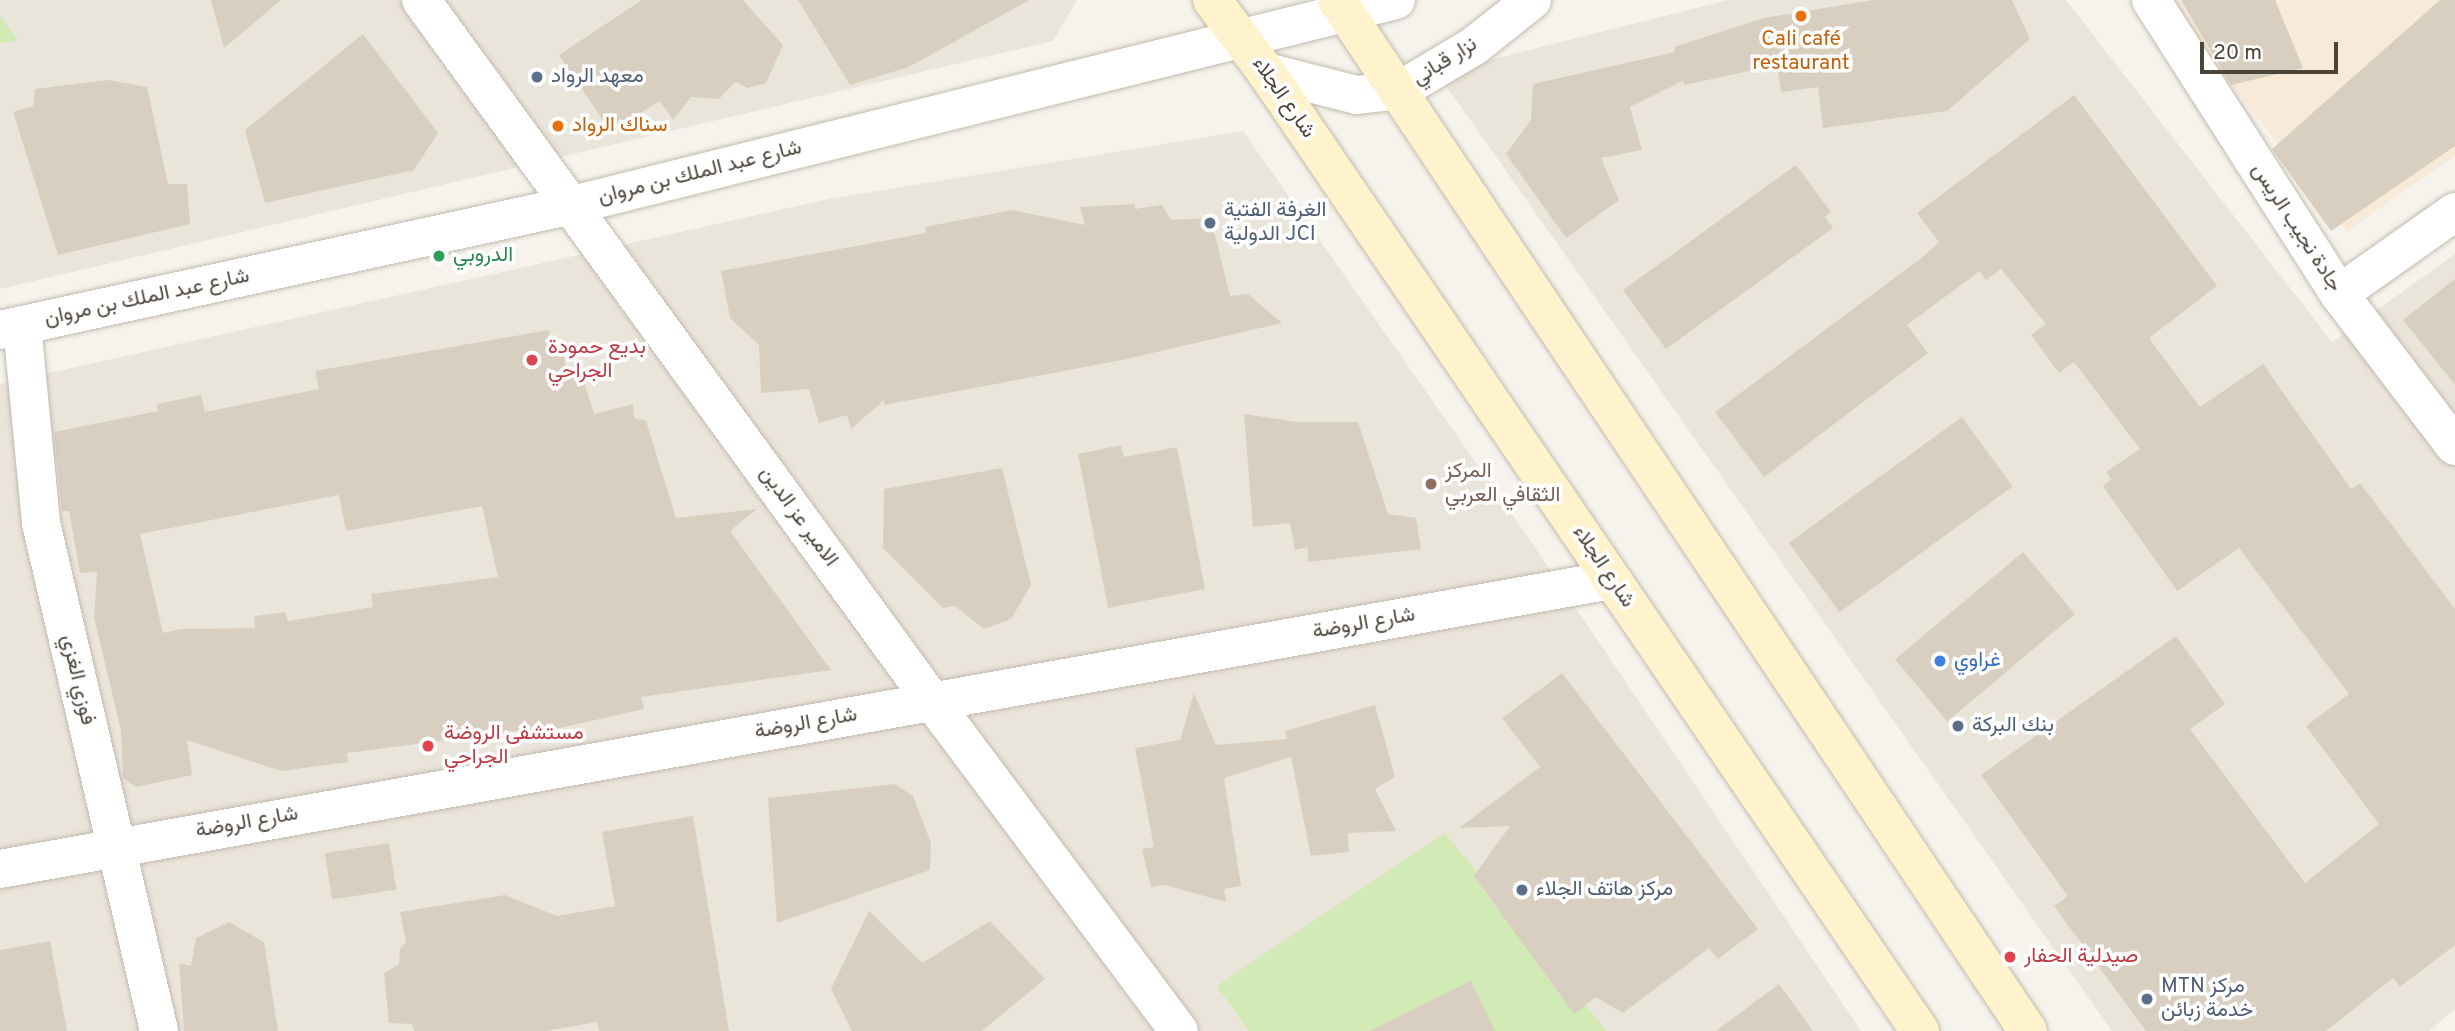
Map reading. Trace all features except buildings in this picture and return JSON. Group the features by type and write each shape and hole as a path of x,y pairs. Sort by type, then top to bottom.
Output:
{"main road":[{"name":"شارع الجلاء","path":"1212,0 1266,72 1920,1031"},
{"path":"1341,5 2028,1031"}],"street":[{"name":"الامير عز الدين","path":"421,0 932,701 1178,1031"},
{"name":"شارع عبد الملك بن مروان","path":"11,328 573,205 1241,38 1341,5 1396,0"},
{"name":"نزار قباني","path":"1266,72 1357,95 1400,90 1474,46 1532,0"},
{"name":"جادة نجيب الريس","path":"2151,0 2339,294 2455,446"},
{"path":"2339,294 2455,212"},
{"name":"فوزي الغزي","path":"11,328 41,523 159,1031"},
{"name":"شارع الروضة","path":"0,869 114,846 1611,580"}],"shaded area":[{"path":"0,0 1077,0 1053,41 0,289"},
{"path":"1728,0 2066,0 2332,342 2455,254 2455,1009 2429,1031 2112,1031 1437,73"},
{"path":"2164,0 2455,0 2455,156 2347,231"},
{"path":"1243,131 1526,534 1861,1031 0,1031 0,384 829,199"}],"green space":[{"path":"0,16 18,40 0,43"},
{"path":"1445,833 1607,1031 1249,1031 1217,986"}],"place":[{"name":"Cali café restaurant","path":"1801,16"},
{"name":"معهد الرواد","path":"537,77"},
{"name":"سناك الرواد","path":"558,126"},
{"name":"الغرفة الفتية الدولية JCI","path":"1210,223"},
{"name":"الدروبي","path":"439,256"},
{"name":"بديع حمودة الجراحي","path":"532,360"},
{"name":"المركز الثقافي العربي","path":"1431,484"},
{"name":"غراوي","path":"1940,661"},
{"name":"بنك البركة","path":"1958,726"},
{"name":"مستشفى الروضة الجراحي","path":"428,746"},
{"name":"مركز هاتف الجلاء","path":"1522,890"},
{"name":"صيدلية الحفار","path":"2010,957"},
{"name":"MTN مركز خدمة زبائن","path":"2147,999"}]}
